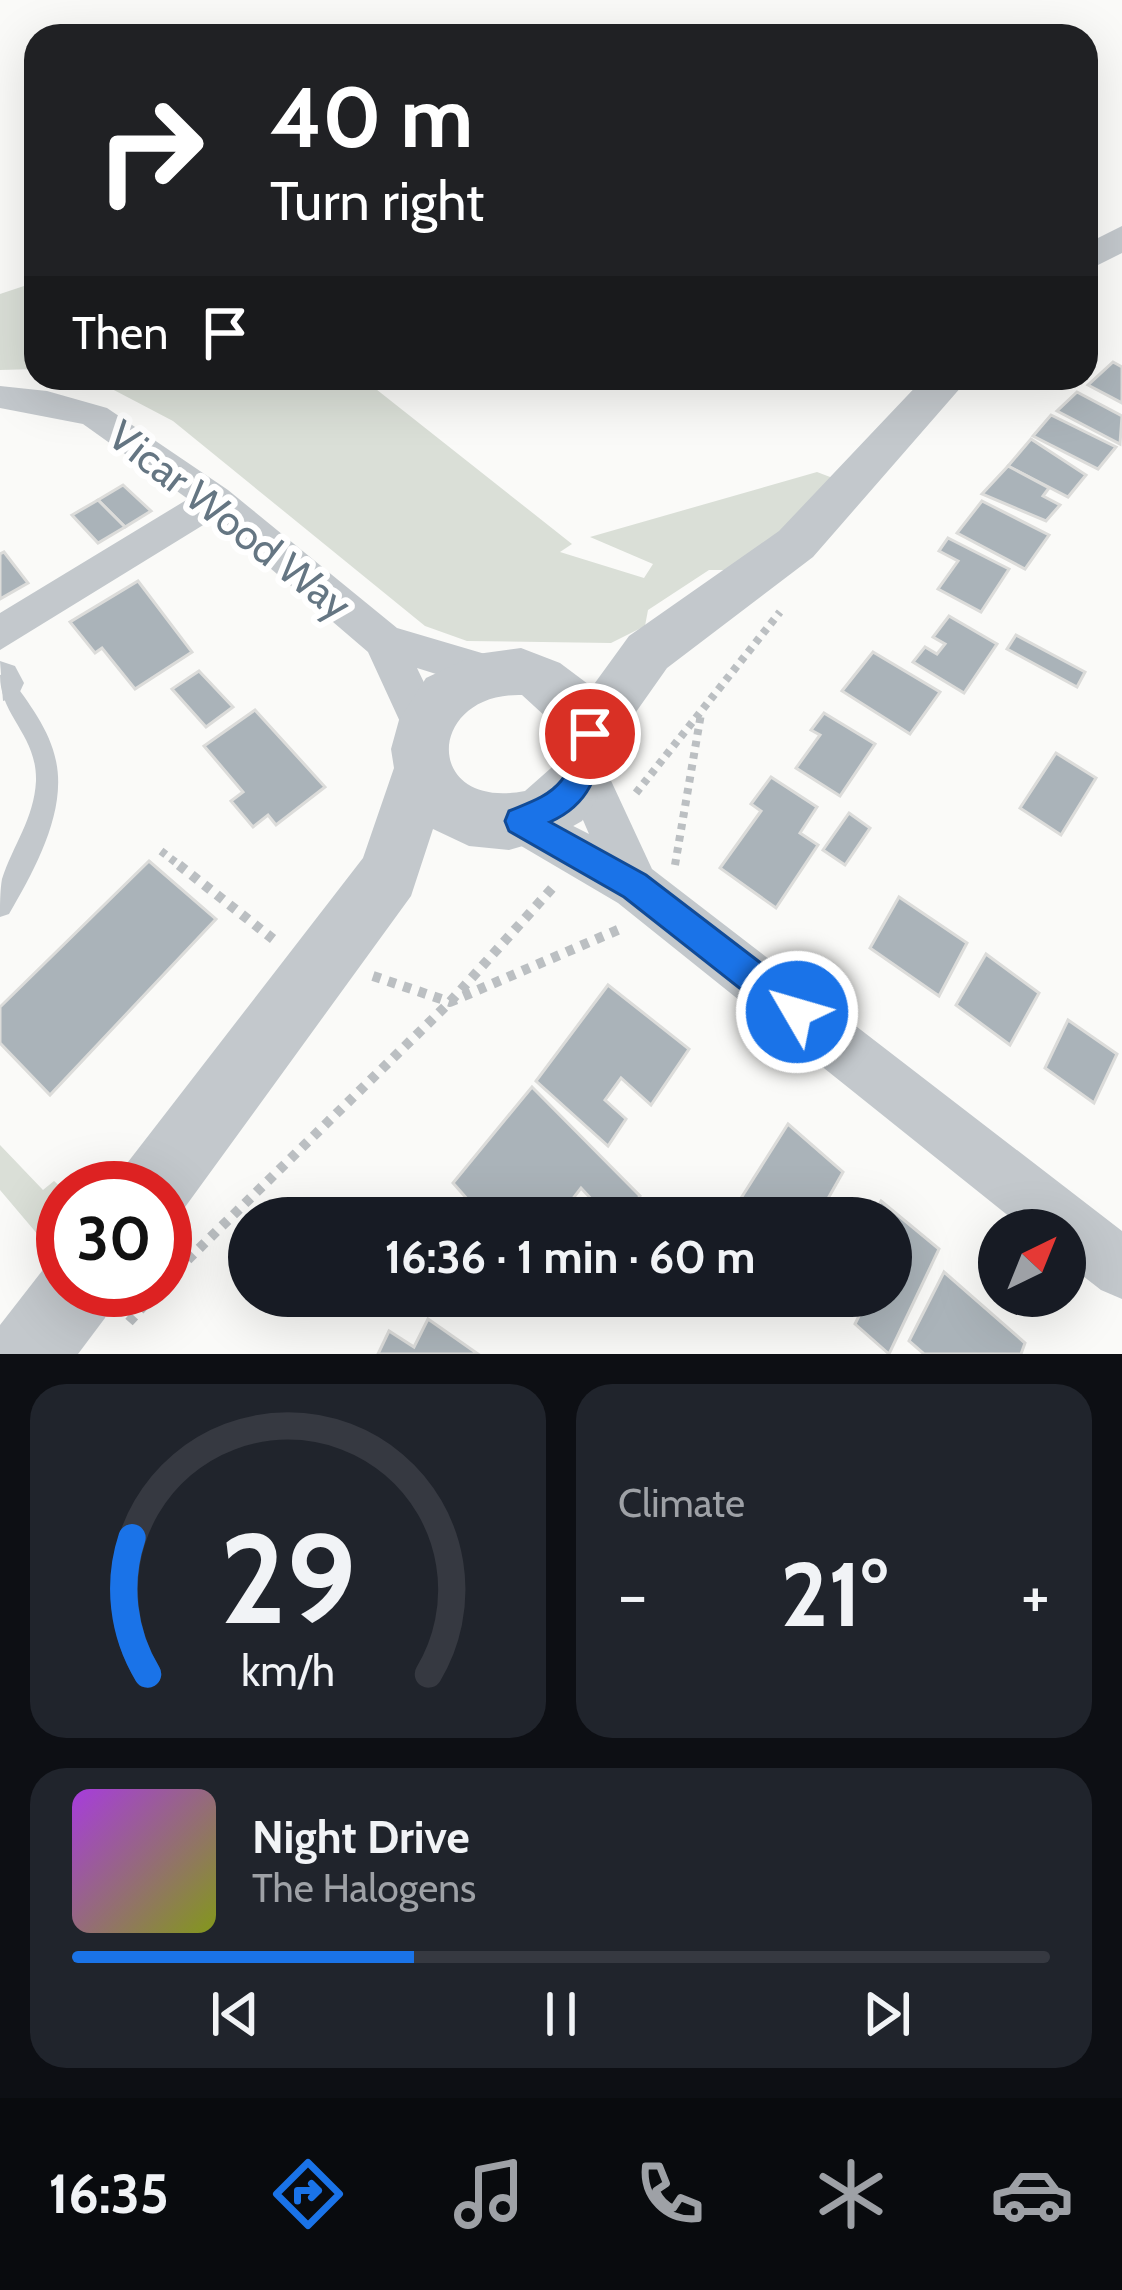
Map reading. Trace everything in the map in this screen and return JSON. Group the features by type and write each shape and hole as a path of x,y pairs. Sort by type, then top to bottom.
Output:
{"street":[{"path":"389,875 446,843 560,803 648,652 796,544 937,390"},
{"name":"Vicar Wood Way","path":"0,397 47,402 95,416 215,500 384,641 514,674"},
{"path":"0,634 215,500"},
{"name":"Vicar Wood Way","path":"384,641 421,747"},
{"path":"174,1161 389,875 421,747 450,688 648,652"},
{"path":"514,674 573,699 587,753 594,840"},
{"path":"421,747 442,802 458,813 594,840 664,908 1122,1269"},
{"path":"28,1354 56,1317"}],"lane":[{"path":"0,905 17,878 39,815 46,764 33,728 2,681"}],"path":[{"path":"192,1255 450,1002 594,840 788,602"},
{"path":"450,1002 664,908 701,713"},
{"path":"161,851 290,952"}],"shaded area":[{"path":"24,286 24,369 0,370 0,294"},
{"path":"114,390 377,390 572,544 560,552 644,578 653,564 590,537 817,472 838,480 736,570 709,570 648,610 645,626 611,643 467,641 425,626 173,421"},
{"path":"0,1145 36,1183 36,1232 0,1190"}],"building":[{"path":"1113,362 1122,367 1122,403 1097,390 1098,376"},
{"path":"1077,392 1122,416 1120,444 1057,411"},
{"path":"1051,415 1116,447 1098,469 1033,436"},
{"path":"1031,439 1086,475 1068,497 1008,466"},
{"path":"1008,466 1049,488 1043,496 1060,505 1046,521 982,494"},
{"path":"123,485 151,511 125,527 98,500"},
{"path":"98,500 125,527 98,543 72,515"},
{"path":"982,501 1049,535 1025,569 957,533"},
{"path":"948,538 1009,569 981,612 938,589 958,561 939,551"},
{"path":"4,552 28,583 0,599 0,554"},
{"path":"138,581 192,652 135,689 102,648 95,653 70,622"},
{"path":"949,616 997,644 964,693 913,662 925,647 937,654 945,644 933,637"},
{"path":"1016,635 1085,672 1077,687 1007,649"},
{"path":"873,652 940,692 910,734 842,691"},
{"path":"199,671 233,707 206,727 172,689"},
{"path":"255,710 325,787 276,825 268,815 253,827 231,801 243,792 204,746"},
{"path":"824,713 875,744 840,796 796,768 820,735 811,730"},
{"path":"1056,753 1096,778 1061,835 1020,808"},
{"path":"771,777 817,807 800,833 818,845 776,908 720,868 761,811 751,804"},
{"path":"849,813 870,828 845,865 823,850"},
{"path":"149,861 216,919 50,1095 0,1043 0,1007"},
{"path":"899,897 967,943 939,996 870,948"},
{"path":"986,954 1039,993 1010,1045 956,1005"},
{"path":"608,985 689,1049 651,1105 621,1078 605,1100 626,1119 608,1146 536,1081"},
{"path":"1068,1020 1117,1054 1094,1103 1045,1068"},
{"path":"532,1087 640,1196 589,1197 581,1188 574,1197 465,1197 453,1183"},
{"path":"788,1124 843,1172 829,1197 742,1197"},
{"path":"912,1227 939,1249 912,1306"},
{"path":"944,1272 978,1302 978,1317 995,1317 1025,1343 1021,1354 924,1354 909,1341"},
{"path":"858,1317 907,1317 889,1354 855,1324"},
{"path":"428,1319 478,1354 378,1354 389,1331 414,1347"}],"route":[{"path":"590,734 584,771 574,789 560,803 520,821 635,886 797,1012"}]}
